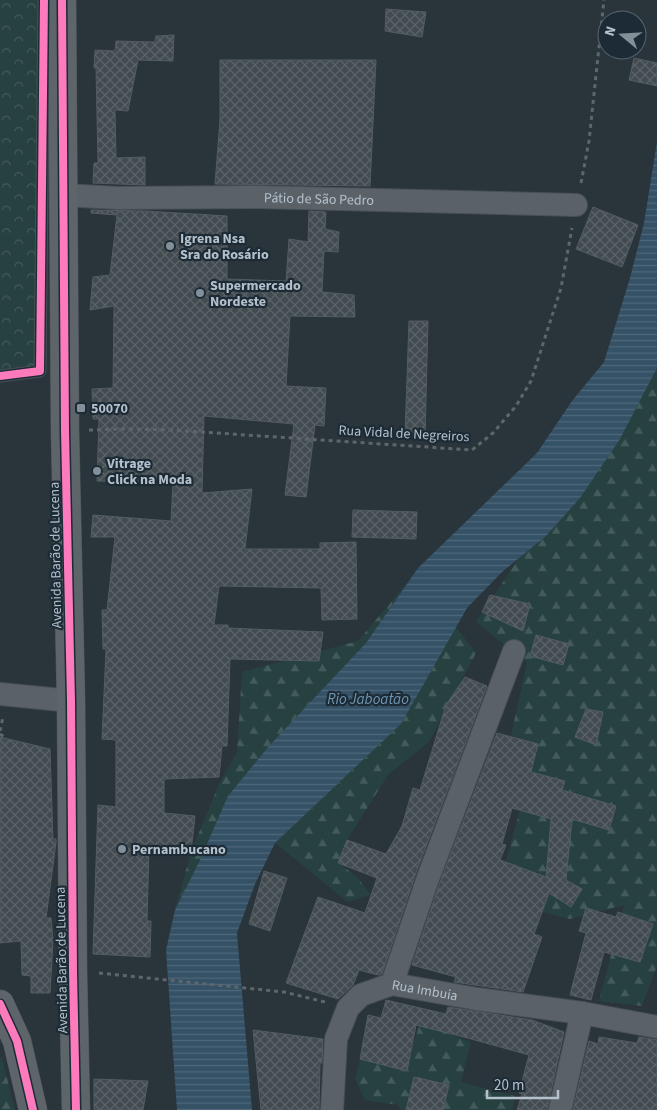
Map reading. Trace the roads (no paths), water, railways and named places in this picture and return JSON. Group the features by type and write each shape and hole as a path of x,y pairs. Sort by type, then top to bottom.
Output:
{"main road":[{"name":"Avenida Barão de Lucena","path":"62,0 62,195 76,1110"},
{"path":"0,1004 17,1041 34,1110"}],"street":[{"name":"Pátio de São Pedro","path":"62,195 118,198 258,197 576,205"},
{"path":"392,984 428,878 514,650"},
{"path":"0,694 71,700"},
{"name":"Rua Imbuia","path":"332,1110 336,1039 348,1008 361,995 392,984 477,999 582,1013 657,1027"},
{"path":"560,1110 582,1013"}],"lane":[{"path":"0,376 40,371 44,0"}],"water":[{"name":"Rio Jaboatão","path":"657,142 657,368 620,439 580,498 546,536 502,572 467,608 401,724 275,843 255,884 237,933 252,1110 177,1110 166,950 175,910 199,862 228,796 268,747 366,643 418,568 537,453 572,401 604,362 630,278 644,223"}],"place":[{"name":"Igrena Nsa Sra do Rosário","path":"170,246"},
{"name":"Supermercado Nordeste","path":"200,293"},
{"name":"50070","path":"81,408"},
{"name":"Vitrage Click na Moda","path":"97,471"},
{"name":"Pernambucano","path":"122,849"}]}
